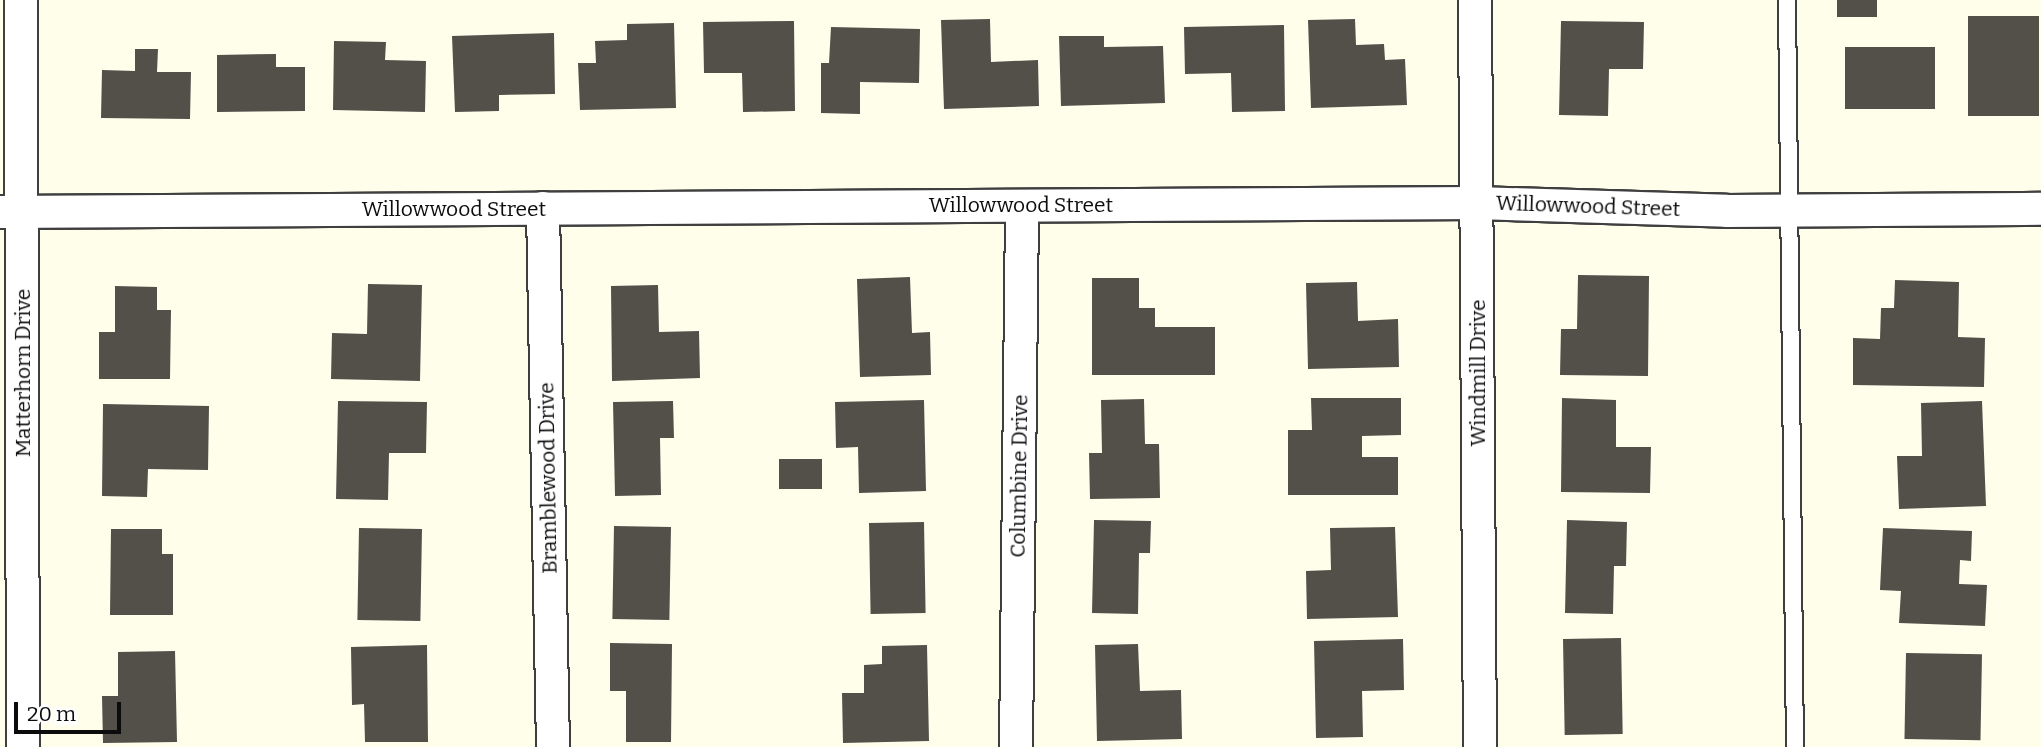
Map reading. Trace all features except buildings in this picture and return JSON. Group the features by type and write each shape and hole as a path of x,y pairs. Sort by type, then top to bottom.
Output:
{"street":[{"name":"Matterhorn Drive","path":"20,0 11,212 23,747"},
{"name":"Windmill Drive","path":"1475,0 1480,747"},
{"name":"Willowwood Street","path":"11,212 1477,202 1791,211 2041,209"},
{"name":"Columbine Drive","path":"1016,747 1022,205"},
{"name":"Bramblewood Drive","path":"543,208 553,747"}],"lane":[{"path":"1787,0 1794,747"}]}
